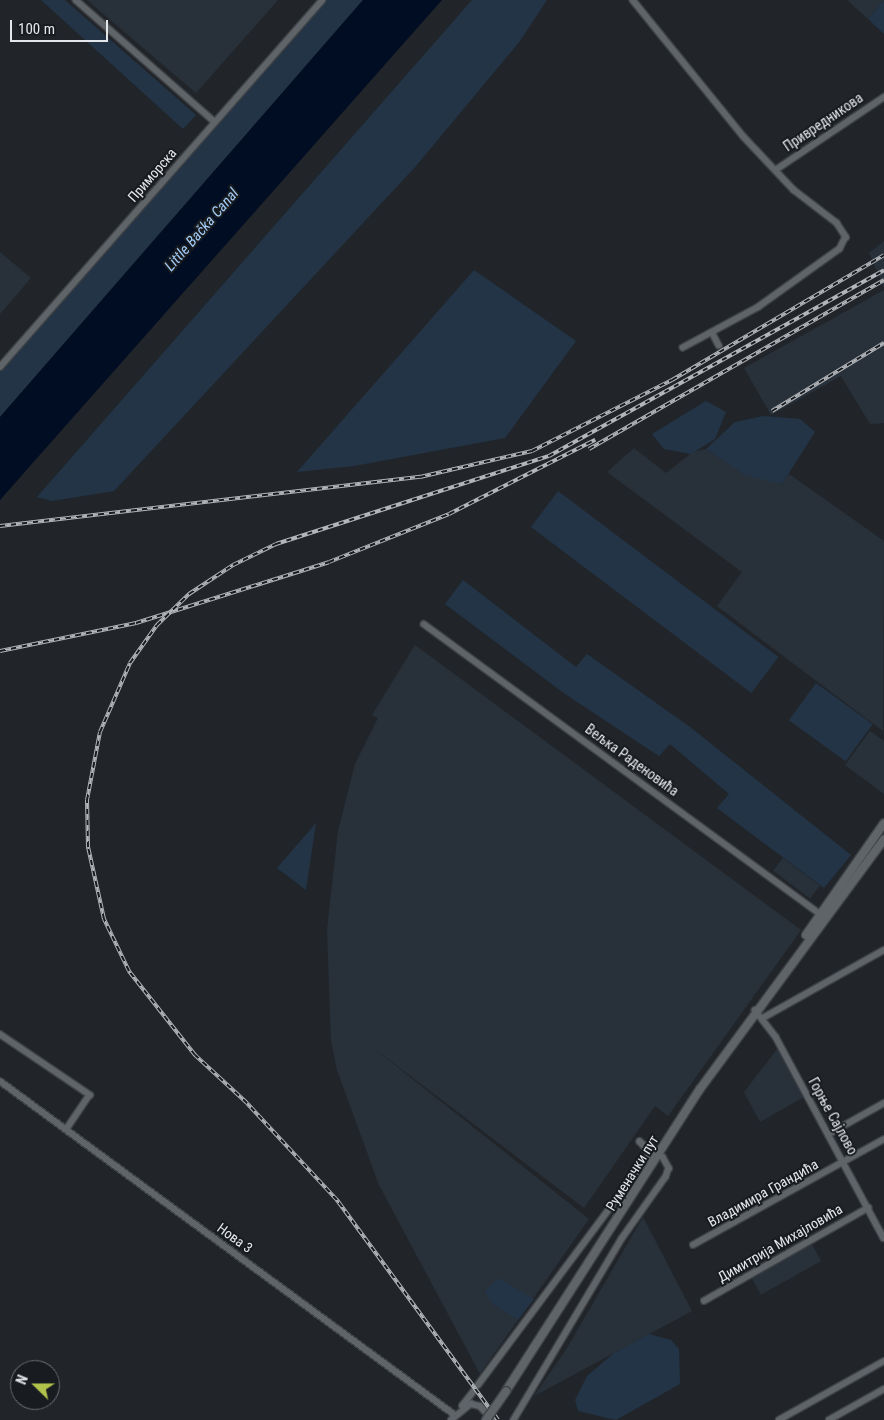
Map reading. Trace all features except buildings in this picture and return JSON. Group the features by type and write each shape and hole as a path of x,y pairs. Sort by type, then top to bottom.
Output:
{"main road":[{"name":"Руменачки пут","path":"486,1420 506,1392 658,1154 755,1010 842,888 884,824"},
{"name":"Руменачки пут","path":"842,888 884,839"}],"street":[{"path":"76,0 215,122"},
{"name":"Приморска","path":"0,367 322,0"},
{"path":"633,0 744,137 777,169 794,190 837,223 846,237 840,249 759,307 683,348"},
{"name":"Привредникова","path":"777,169 884,97"},
{"path":"712,332 719,345"},
{"name":"Вељка Раденовића","path":"424,624 822,915"},
{"path":"763,1018 884,950"},
{"name":"Горње Сајлово","path":"755,1010 763,1018 829,1134 884,1238"},
{"path":"0,1034 90,1095 67,1129"},
{"name":"Нова 3","path":"0,1081 453,1418"},
{"path":"829,1134 884,1103"},
{"name":"Владимира Грандића","path":"693,1245 884,1139"},
{"path":"478,1386 650,1154 640,1142 658,1154 668,1163 666,1177 622,1239 514,1420"},
{"name":"Димитрија Михајловића","path":"704,1301 868,1208"},
{"path":"779,1420 884,1361"},
{"path":"829,1420 884,1388"},
{"path":"453,1418 473,1392"},
{"path":"461,1409 475,1404 493,1420"}],"shaded area":[{"path":"41,0 65,0 196,115 183,129"},
{"path":"87,0 278,0 196,93"},
{"path":"326,0 363,0 0,417 0,372"},
{"path":"472,0 547,0 520,41 416,166 114,491 52,501 37,497"},
{"path":"847,0 884,0 868,19"},
{"path":"884,0 884,34 868,19"},
{"path":"884,241 884,288 869,253"},
{"path":"0,252 31,278 0,314"},
{"path":"474,270 576,341 505,438 354,466 297,472"},
{"path":"884,290 884,423 870,424 841,376 771,415 744,368"},
{"path":"706,401 726,412 715,439 691,454 664,449 652,434"},
{"path":"764,416 800,419 815,432 782,484 745,475 706,449 735,422"},
{"path":"634,448 666,473 693,452 706,449 724,461 782,484 789,474 884,541 883,731 717,606 742,572 607,472"},
{"path":"558,491 778,657 751,693 531,527"},
{"path":"463,580 576,667 587,654 690,727 851,855 824,888 717,808 729,794 670,744 659,756 565,694 445,604"},
{"path":"415,645 801,930 668,1116 655,1106 584,1208 367,1043 589,1219 480,1374 379,1185 337,1070 331,1041 327,930 338,831 355,764 378,718 372,715"},
{"path":"816,683 873,724 846,761 789,720"},
{"path":"870,731 884,741 884,794 845,765"},
{"path":"316,823 306,890 277,868"},
{"path":"783,858 820,886 810,898 773,871"},
{"path":"778,1048 806,1096 760,1122 744,1092"},
{"path":"643,1217 692,1311 534,1396 567,1348"},
{"path":"810,1241 821,1261 761,1295 750,1274"},
{"path":"498,1278 534,1299 518,1320 494,1305 485,1292"},
{"path":"649,1334 671,1340 679,1349 680,1384 616,1420 578,1411 575,1400 587,1376 614,1353"}],"water":[{"name":"Little Bačka Canal","path":"363,0 442,0 0,500 0,417"}],"railway":[{"path":"0,526 420,477 532,451 672,380 884,255"},
{"path":"498,1420 337,1200 247,1103 195,1055 129,971 104,919 88,847 87,800 100,732 130,663 157,625 189,594 233,565 276,544 549,456 884,270"},
{"path":"589,449 884,280"},
{"path":"772,411 884,343"},
{"path":"0,651 136,623 329,562 449,514 595,440"}]}
